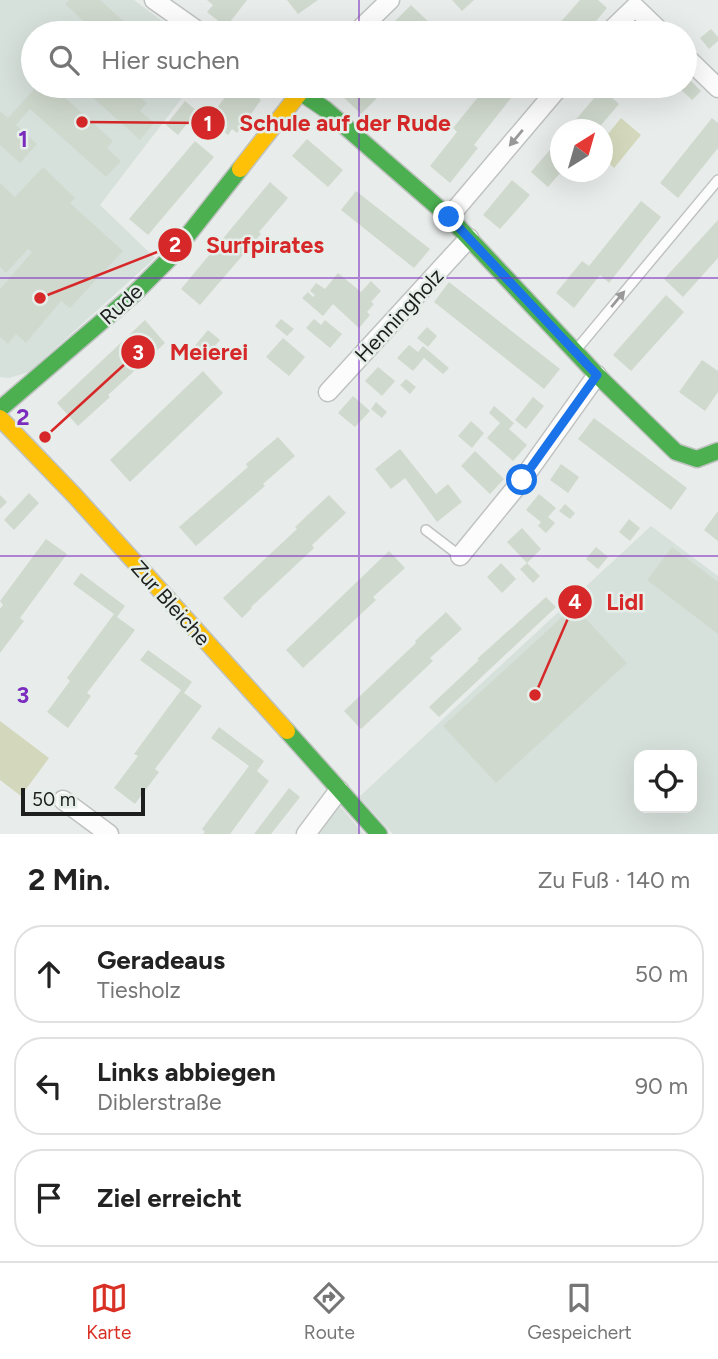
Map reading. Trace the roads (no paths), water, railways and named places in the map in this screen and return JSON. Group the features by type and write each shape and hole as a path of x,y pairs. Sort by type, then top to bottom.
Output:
{"street":[{"path":"155,0 184,21"},
{"path":"368,21 390,0"},
{"path":"620,21 635,7 650,21"},
{"path":"697,67 718,88"},
{"name":"Rude","path":"0,410 135,293 169,259 291,98"},
{"path":"312,98 449,217 597,375 676,452 690,461 706,458 718,451"},
{"path":"449,217 550,98"},
{"name":"Henningholz","path":"328,392 469,238"},
{"path":"460,556 522,480 597,375"},
{"name":"Zur Bleiche","path":"0,418 75,496 379,834"},
{"path":"306,834 339,790"},
{"path":"63,800 109,834"}],"lane":[{"path":"575,352 718,180"},
{"path":"426,530 460,556"}],"place":[{"name":"Schule auf der Rude","path":"82,122"},
{"name":"Surfpirates","path":"40,298"},
{"name":"Meierei","path":"45,437"},
{"name":"Lidl","path":"535,695"}]}
